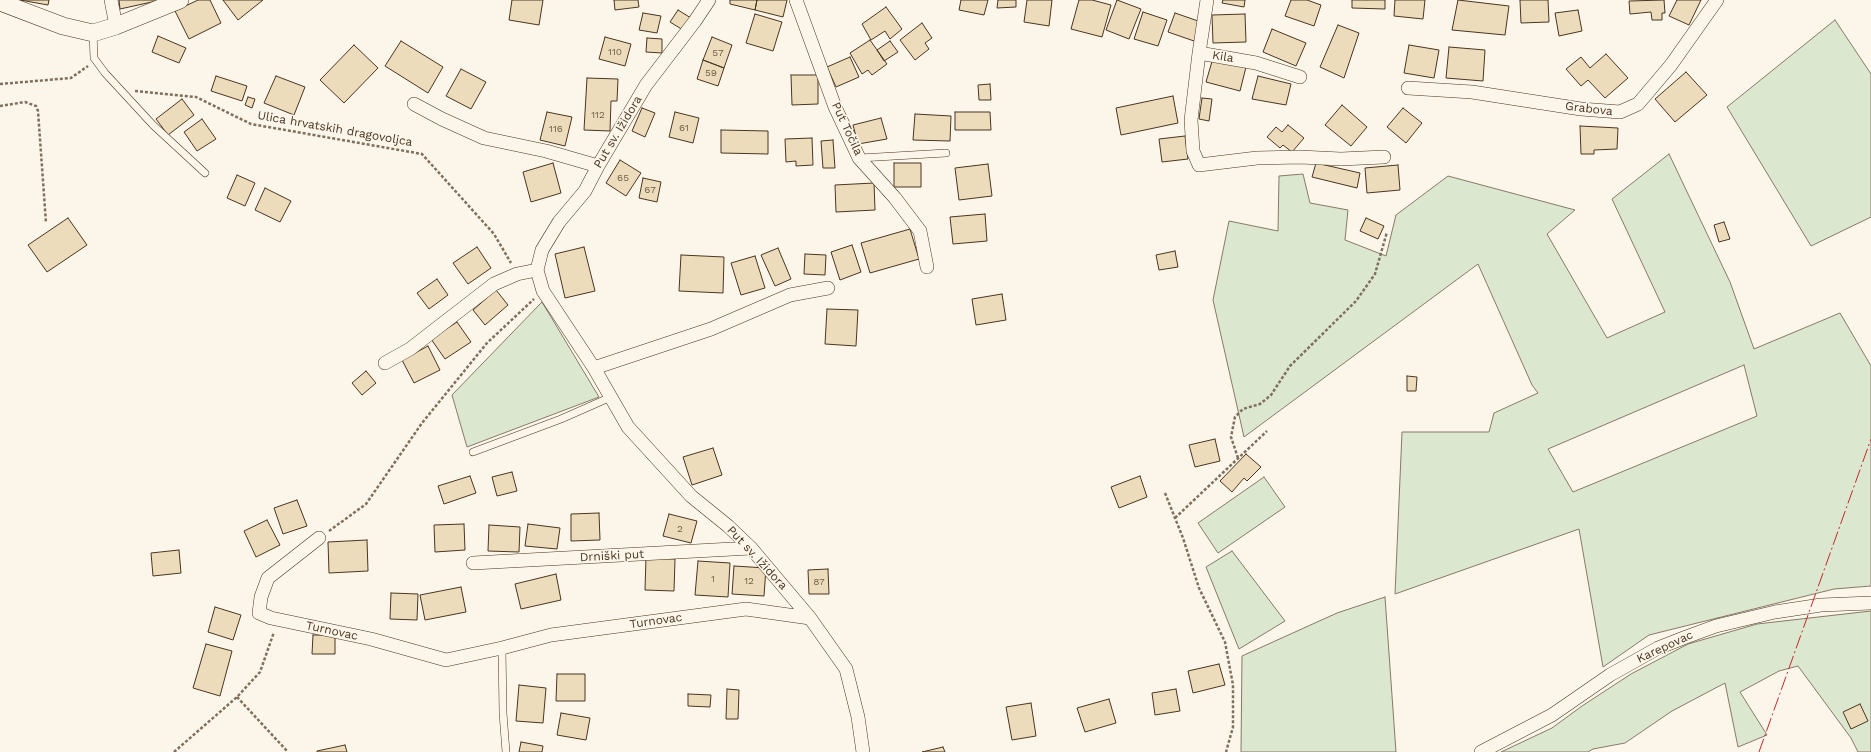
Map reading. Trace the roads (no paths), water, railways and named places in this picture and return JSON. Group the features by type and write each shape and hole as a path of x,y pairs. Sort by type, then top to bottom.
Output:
{"street":[{"path":"111,0 116,26"},
{"path":"0,2 63,26 93,33 116,26 180,0"},
{"name":"Put sv. Ižidora","path":"709,0 695,21 646,85 584,191 559,222 542,250 537,270 543,291 594,368 628,427 691,496 728,526 751,548 810,618 846,669 858,717 863,752"},
{"name":"Put Točila","path":"796,0 835,107 860,158 895,198 920,231 927,267"},
{"name":"Kila","path":"1207,0 1199,53 1256,63 1300,76"},
{"name":"Grabova","path":"1408,88 1472,92 1582,109 1620,112 1638,104 1671,65 1717,0"},
{"path":"1199,53 1191,120 1193,151 1199,165 1257,158 1300,157 1341,160 1384,157"},
{"path":"414,104 442,119 484,138 546,151 598,166"},
{"path":"385,363 410,349 494,284 517,274 537,270"},
{"path":"594,368 711,329 790,295 828,288"},
{"name":"Turnovac","path":"319,538 268,578 261,597 259,612 271,618 371,640 446,660 502,648 551,635 746,608 810,618"},
{"name":"Drniški put","path":"473,563 751,548"},
{"name":"Karepovac","path":"1481,752 1552,716 1617,672 1658,648 1686,636 1716,626 1775,612 1821,605 1871,603"}],"lane":[{"path":"93,33 94,58 105,73 153,126 205,173"},
{"path":"860,158 946,154"},
{"path":"473,452 561,419 611,397"},
{"path":"502,648 503,713 506,752"}]}
